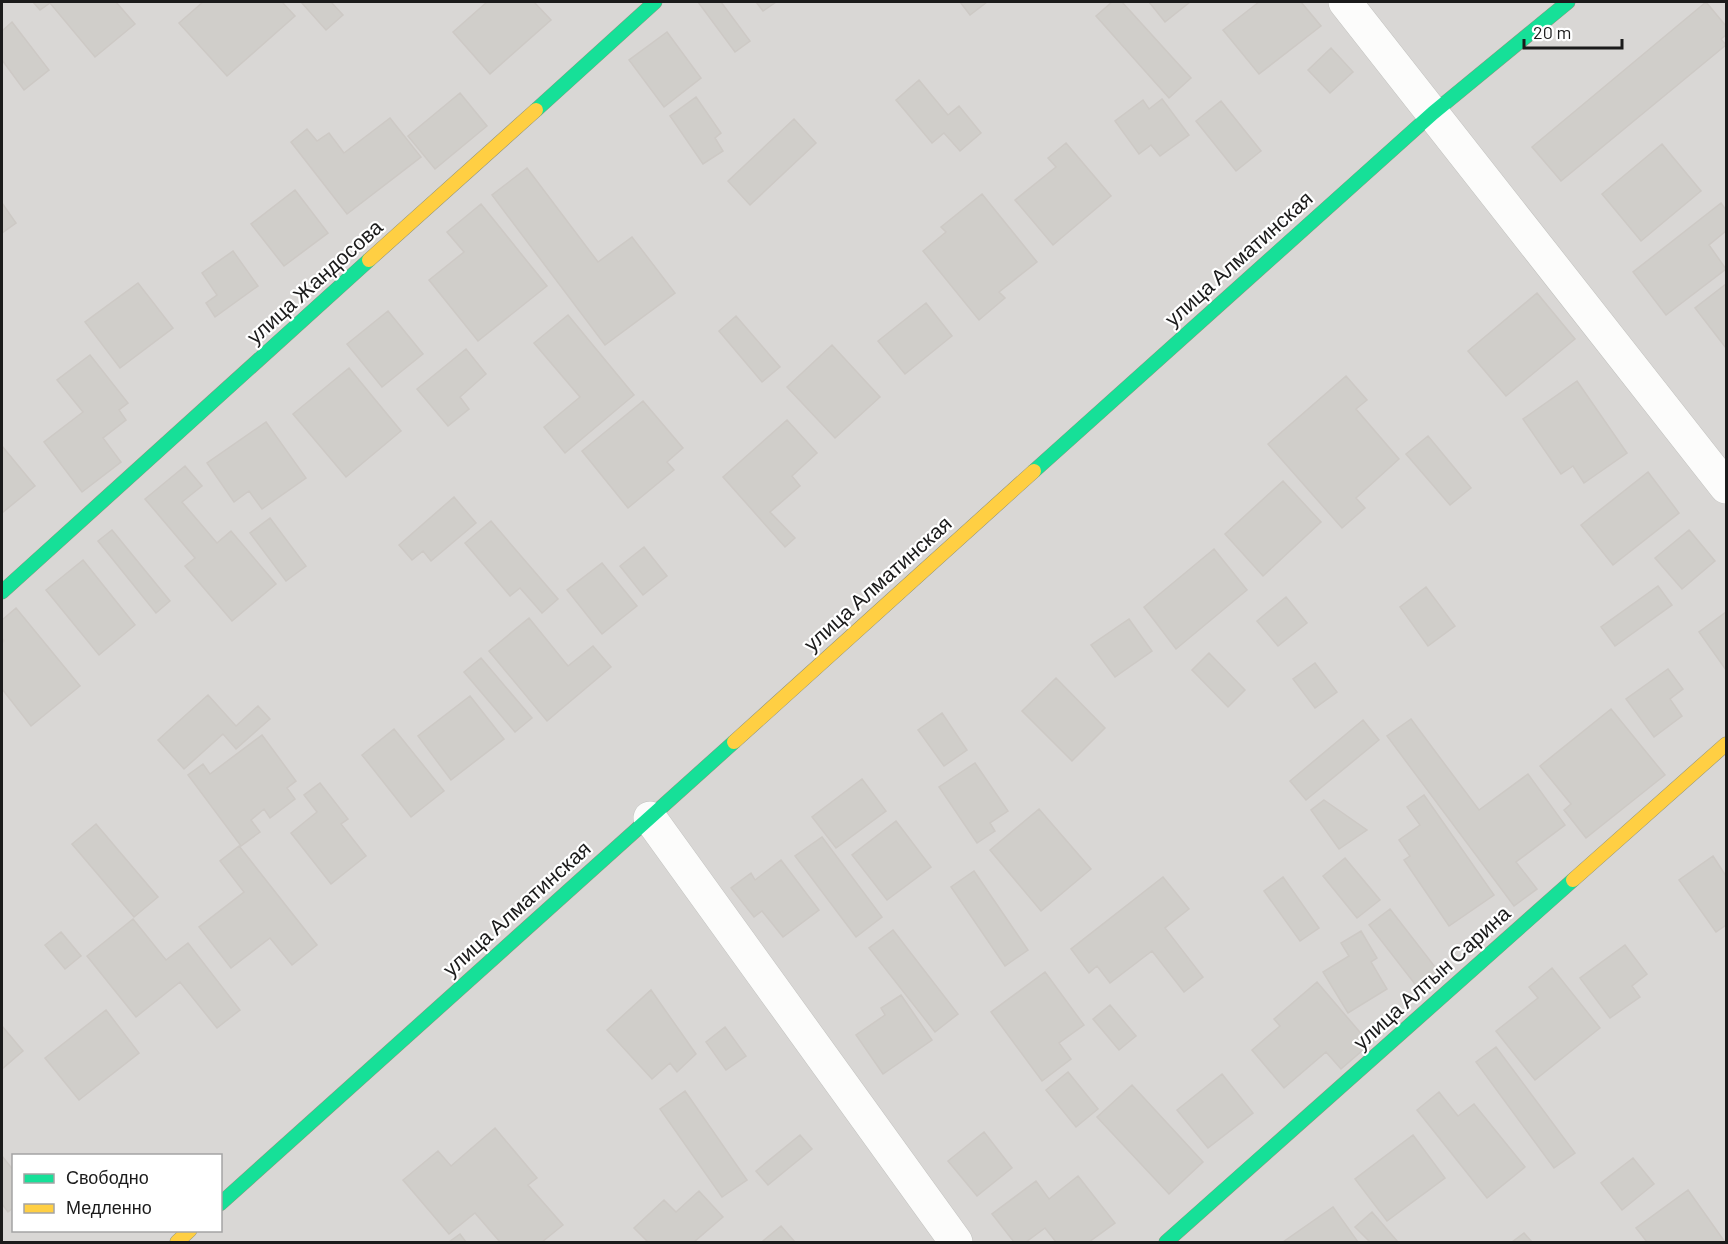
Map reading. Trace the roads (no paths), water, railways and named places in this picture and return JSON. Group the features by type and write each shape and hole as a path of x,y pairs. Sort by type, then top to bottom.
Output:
{"street":[{"name":"улица Жандосова","path":"2,592 655,2"},
{"path":"1345,2 1726,486"},
{"name":"улица Алматинская","path":"222,1202 1433,113 1568,2"},
{"name":"улица Алтын Сарина","path":"1166,1242 1726,744"},
{"path":"650,818 956,1242"}]}
